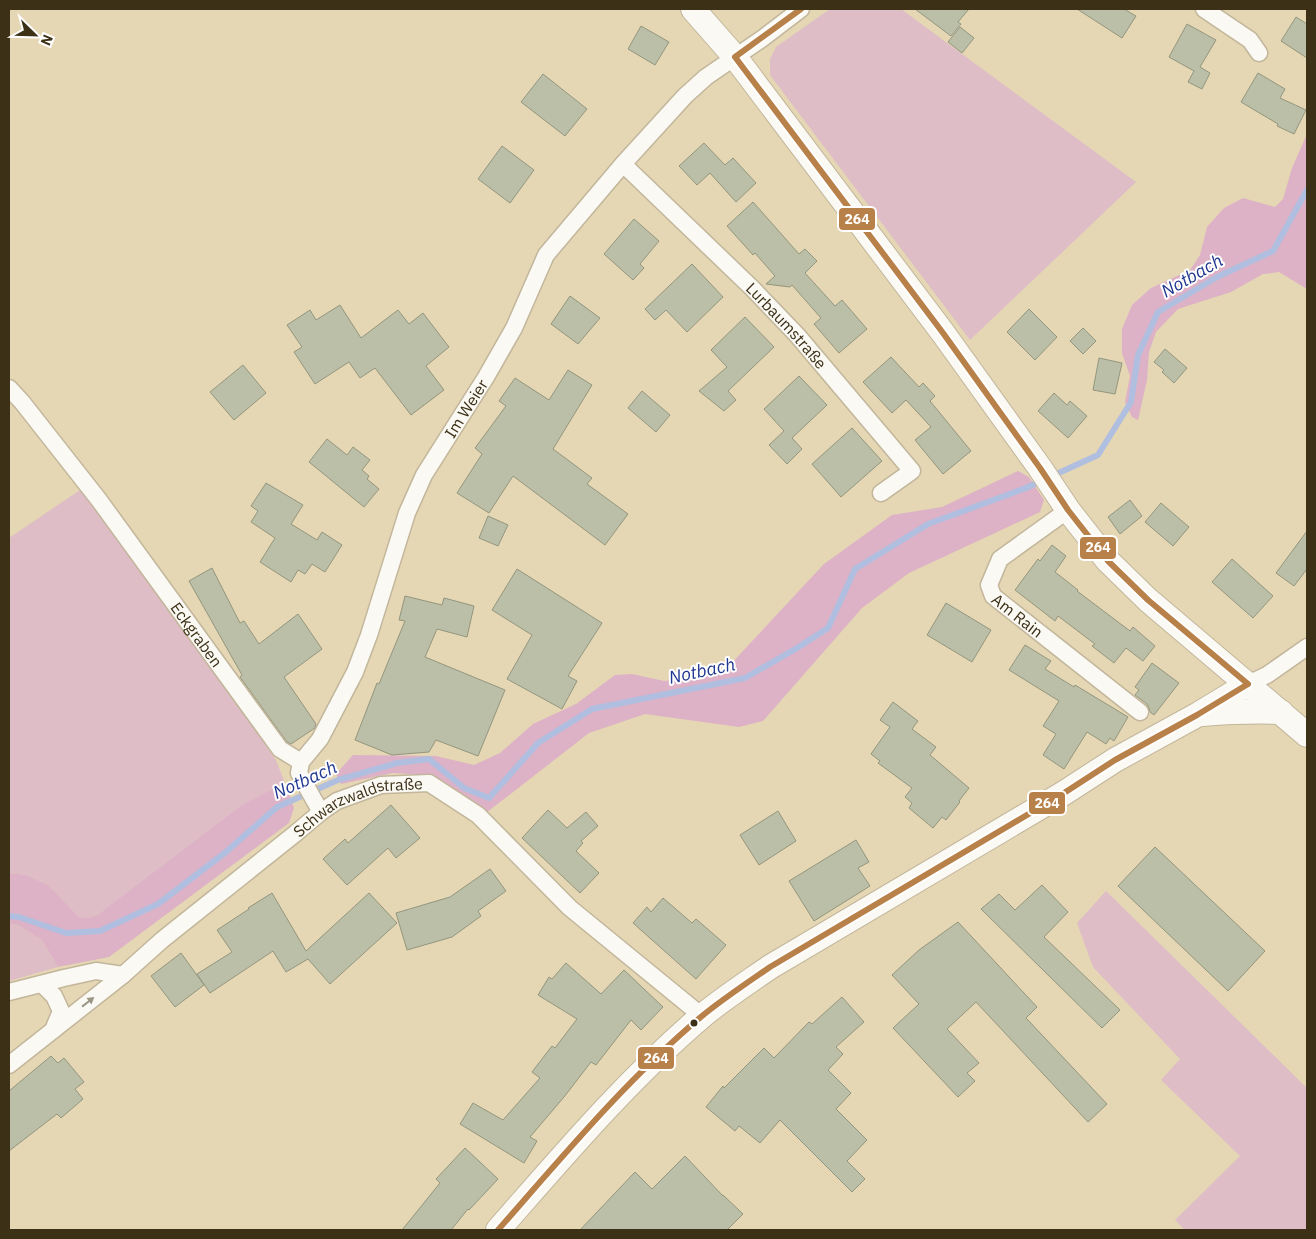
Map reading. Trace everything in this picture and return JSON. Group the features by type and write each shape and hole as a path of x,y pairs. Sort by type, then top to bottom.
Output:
{"main road":[{"path":"693,9 735,57 944,333 1063,502 1108,561 1148,600 1307,735"},
{"path":"498,1230 574,1143 646,1068 702,1016 735,990 770,967 1064,793 1115,760 1197,715 1248,684"},
{"path":"1197,715 1248,711 1281,712"}],"street":[{"name":"Im Weier","path":"300,768 320,739 355,672 369,635 407,513 424,475 486,377 514,328 546,255 623,164 685,96 706,77 801,9"},
{"path":"1204,9 1250,40 1259,53"},
{"name":"Lurbaumstraße","path":"623,164 752,288 790,328 912,471 881,493"},
{"name":"Eckgraben","path":"9,388 98,500 280,749 300,768"},
{"name":"Am Rain","path":"1063,502 1000,560 989,585 993,596 1140,712"},
{"path":"1248,684 1267,675 1307,647"},
{"path":"300,768 318,806"},
{"name":"Schwarzwaldstraße","path":"9,1065 124,975 162,940 296,833 318,806 337,802 381,784 429,783 478,815 570,908 702,1016"},
{"path":"9,992 96,971 124,975"},
{"path":"42,984 54,996 61,1011 53,1030"}],"shaded area":[{"path":"830,9 901,9 1136,182 970,340 770,75 770,59 776,47"},
{"path":"1307,134 1307,289 1279,272 1263,274 1231,292 1178,309 1156,332 1149,352 1147,380 1138,420 1132,417 1125,402 1130,376 1122,353 1122,329 1132,305 1151,288 1190,270 1200,255 1207,227 1224,208 1243,198 1275,207 1283,199 1292,168"},
{"path":"1018,471 1029,477 1044,500 1040,512 909,573 862,608 763,721 739,727 645,714 589,733 486,813 443,781 426,775 393,773 341,784 336,774 353,755 436,756 474,765 500,753 533,724 576,704 615,675 632,674 664,681 712,675 728,667 824,564 892,515 942,507"},
{"path":"83,488 100,508 276,760 288,791 273,789 99,914 88,918 79,917 48,885 26,875 9,873 9,538"},
{"path":"273,789 288,791 294,808 289,823 109,957 58,967 42,940 18,925 9,923 9,873 26,875 48,885 79,917 88,918 99,914 241,806"},
{"path":"1106,891 1307,1088 1307,1230 1185,1230 1175,1220 1240,1156 1161,1080 1180,1059 1093,967 1077,923"},
{"path":"9,923 18,925 42,940 58,967 9,981"}],"building":[{"path":"915,9 969,9 958,22 961,24 951,36"},
{"path":"1077,9 1124,9 1136,16 1122,38"},
{"path":"1296,17 1307,24 1307,58 1281,41"},
{"path":"1187,24 1216,40 1200,67 1210,73 1202,89 1188,82 1194,71 1169,57"},
{"path":"641,26 669,42 655,65 628,49"},
{"path":"960,27 974,38 962,53 948,42"},
{"path":"1258,73 1285,89 1280,98 1306,110 1294,134 1277,126 1278,124 1241,102"},
{"path":"543,74 587,109 565,136 521,102"},
{"path":"704,143 725,165 733,158 756,183 736,202 710,173 697,185 679,166"},
{"path":"502,146 534,170 510,203 478,179"},
{"path":"753,202 799,254 805,249 817,261 805,273 835,306 842,300 867,329 839,353 814,324 821,318 792,285 790,287 766,284 775,276 755,253 753,255 727,226"},
{"path":"634,219 659,241 640,264 644,268 633,280 604,254"},
{"path":"692,264 723,297 687,332 666,310 655,320 645,309"},
{"path":"570,296 600,318 578,344 551,324"},
{"path":"340,305 361,338 398,310 409,324 423,313 449,347 426,366 444,390 411,415 375,368 360,378 349,362 315,384 294,352 302,347 287,325 310,310 316,320"},
{"path":"1029,309 1057,337 1035,360 1007,332"},
{"path":"745,317 774,347 728,391 736,400 724,411 699,391 727,367 711,350"},
{"path":"1083,328 1096,341 1083,354 1070,341"},
{"path":"1165,349 1187,368 1174,383 1162,372 1164,370 1154,362"},
{"path":"891,357 919,387 923,383 935,396 930,401 971,451 943,474 915,440 931,427 906,400 892,413 863,382"},
{"path":"1099,358 1122,363 1115,394 1093,390"},
{"path":"243,365 266,393 234,420 210,392"},
{"path":"568,370 592,385 553,449 592,478 587,484 628,514 605,545 513,476 489,513 457,493 482,454 475,448 506,406 499,401 515,378 549,400"},
{"path":"799,376 827,405 792,438 802,449 787,464 769,445 784,431 764,409"},
{"path":"642,391 670,415 656,432 628,408"},
{"path":"1054,393 1067,405 1070,401 1087,416 1068,438 1038,411"},
{"path":"852,428 882,461 841,497 812,464"},
{"path":"327,439 347,455 353,447 370,460 362,470 369,476 367,479 379,489 364,507 309,462"},
{"path":"266,483 303,505 291,524 317,540 322,532 342,545 325,572 312,564 305,574 298,570 291,582 260,562 275,538 251,522 258,511 251,506"},
{"path":"1130,500 1142,516 1120,534 1108,517"},
{"path":"1161,503 1189,527 1173,546 1145,522"},
{"path":"488,516 508,525 498,546 479,538"},
{"path":"1307,531 1307,569 1294,586 1276,573"},
{"path":"1052,545 1066,556 1055,572 1130,631 1133,627 1155,646 1143,661 1126,648 1114,663 1092,646 1095,644 1058,616 1055,621 1015,590 1038,559 1040,561"},
{"path":"1232,559 1273,596 1253,618 1212,582"},
{"path":"212,568 240,623 244,621 259,644 298,614 322,649 284,677 316,724 315,728 291,744 287,742 240,677 242,675 189,581"},
{"path":"517,569 602,623 568,676 577,681 562,709 507,679 532,635 492,610"},
{"path":"405,596 442,605 444,598 474,606 467,637 437,629 425,657 505,690 478,756 436,740 429,752 392,755 355,740 377,683 379,684 405,621 399,620"},
{"path":"946,603 991,630 972,662 927,635"},
{"path":"1025,645 1051,661 1045,669 1128,717 1114,741 1110,738 1106,744 1087,732 1064,769 1043,755 1056,734 1043,726 1059,701 1009,670"},
{"path":"1152,663 1179,683 1154,715 1150,712 1147,704 1135,695 1139,690 1135,687"},
{"path":"893,702 918,721 912,729 936,747 930,755 969,788 946,820 942,817 933,828 909,808 912,803 905,797 912,788 878,763 880,761 871,754 890,727 880,720"},
{"path":"391,805 420,838 396,858 388,848 347,885 323,859 345,839 348,843"},
{"path":"548,810 567,828 586,812 598,826 581,841 583,843 576,851 599,873 580,893 522,838"},
{"path":"778,811 796,841 759,865 740,835"},
{"path":"856,840 869,862 858,868 870,886 814,921 789,881"},
{"path":"1155,847 1265,951 1228,991 1118,886"},
{"path":"490,869 506,891 478,911 481,916 452,937 407,950 396,913 450,897"},
{"path":"1042,885 1068,912 1044,937 1120,1010 1102,1028 981,909 999,894 1015,910"},
{"path":"272,893 306,951 369,893 397,923 330,984 308,959 286,972 273,951 210,993 197,974 232,952 217,930"},
{"path":"663,898 692,923 696,919 726,945 696,979 633,923 647,907 651,912"},
{"path":"958,922 1037,1007 1026,1018 1107,1104 1088,1122 976,1002 947,1029 979,1063 967,1073 975,1081 958,1097 893,1028 919,1004 892,975 919,950"},
{"path":"181,953 204,985 175,1007 151,976"},
{"path":"566,963 601,994 624,970 663,1007 641,1030 631,1020 596,1065 591,1062 530,1137 537,1141 524,1163 460,1124 473,1103 503,1120 540,1078 532,1072 552,1046 555,1048 577,1019 538,995 549,977 552,979"},
{"path":"842,997 864,1022 836,1047 843,1054 828,1070 851,1093 836,1109 867,1140 847,1161 865,1179 852,1192 780,1120 760,1143 739,1126 735,1131 706,1107 723,1086 724,1088 764,1048 774,1058 809,1022 812,1024"},
{"path":"51,1056 58,1063 64,1058 84,1082 75,1089 83,1099 61,1118 57,1114 9,1151 9,1091"},
{"path":"465,1148 498,1179 468,1209 451,1230 402,1230 440,1183 436,1179"},
{"path":"685,1156 743,1214 727,1230 580,1230 635,1172 652,1189"}],"waterway":[{"name":"Notbach","path":"1052,476 1098,455 1131,402 1138,355 1158,312 1217,277 1273,251 1307,190"},
{"name":"Notbach","path":"9,916 19,917 66,933 100,931 158,904 226,852 277,807 338,780 397,763 429,759 464,788 489,798 538,743 592,709 745,678 828,628 855,569 928,524 1043,480"}],"transit line":[{"name":"264","path":"735,57 801,9"},
{"name":"264","path":"735,57 943,333 1068,510 1108,561 1148,600 1248,684"},
{"name":"264","path":"498,1230 571,1146 622,1092 674,1040 727,997 770,967 1064,793 1115,760 1197,715 1248,684"}]}
